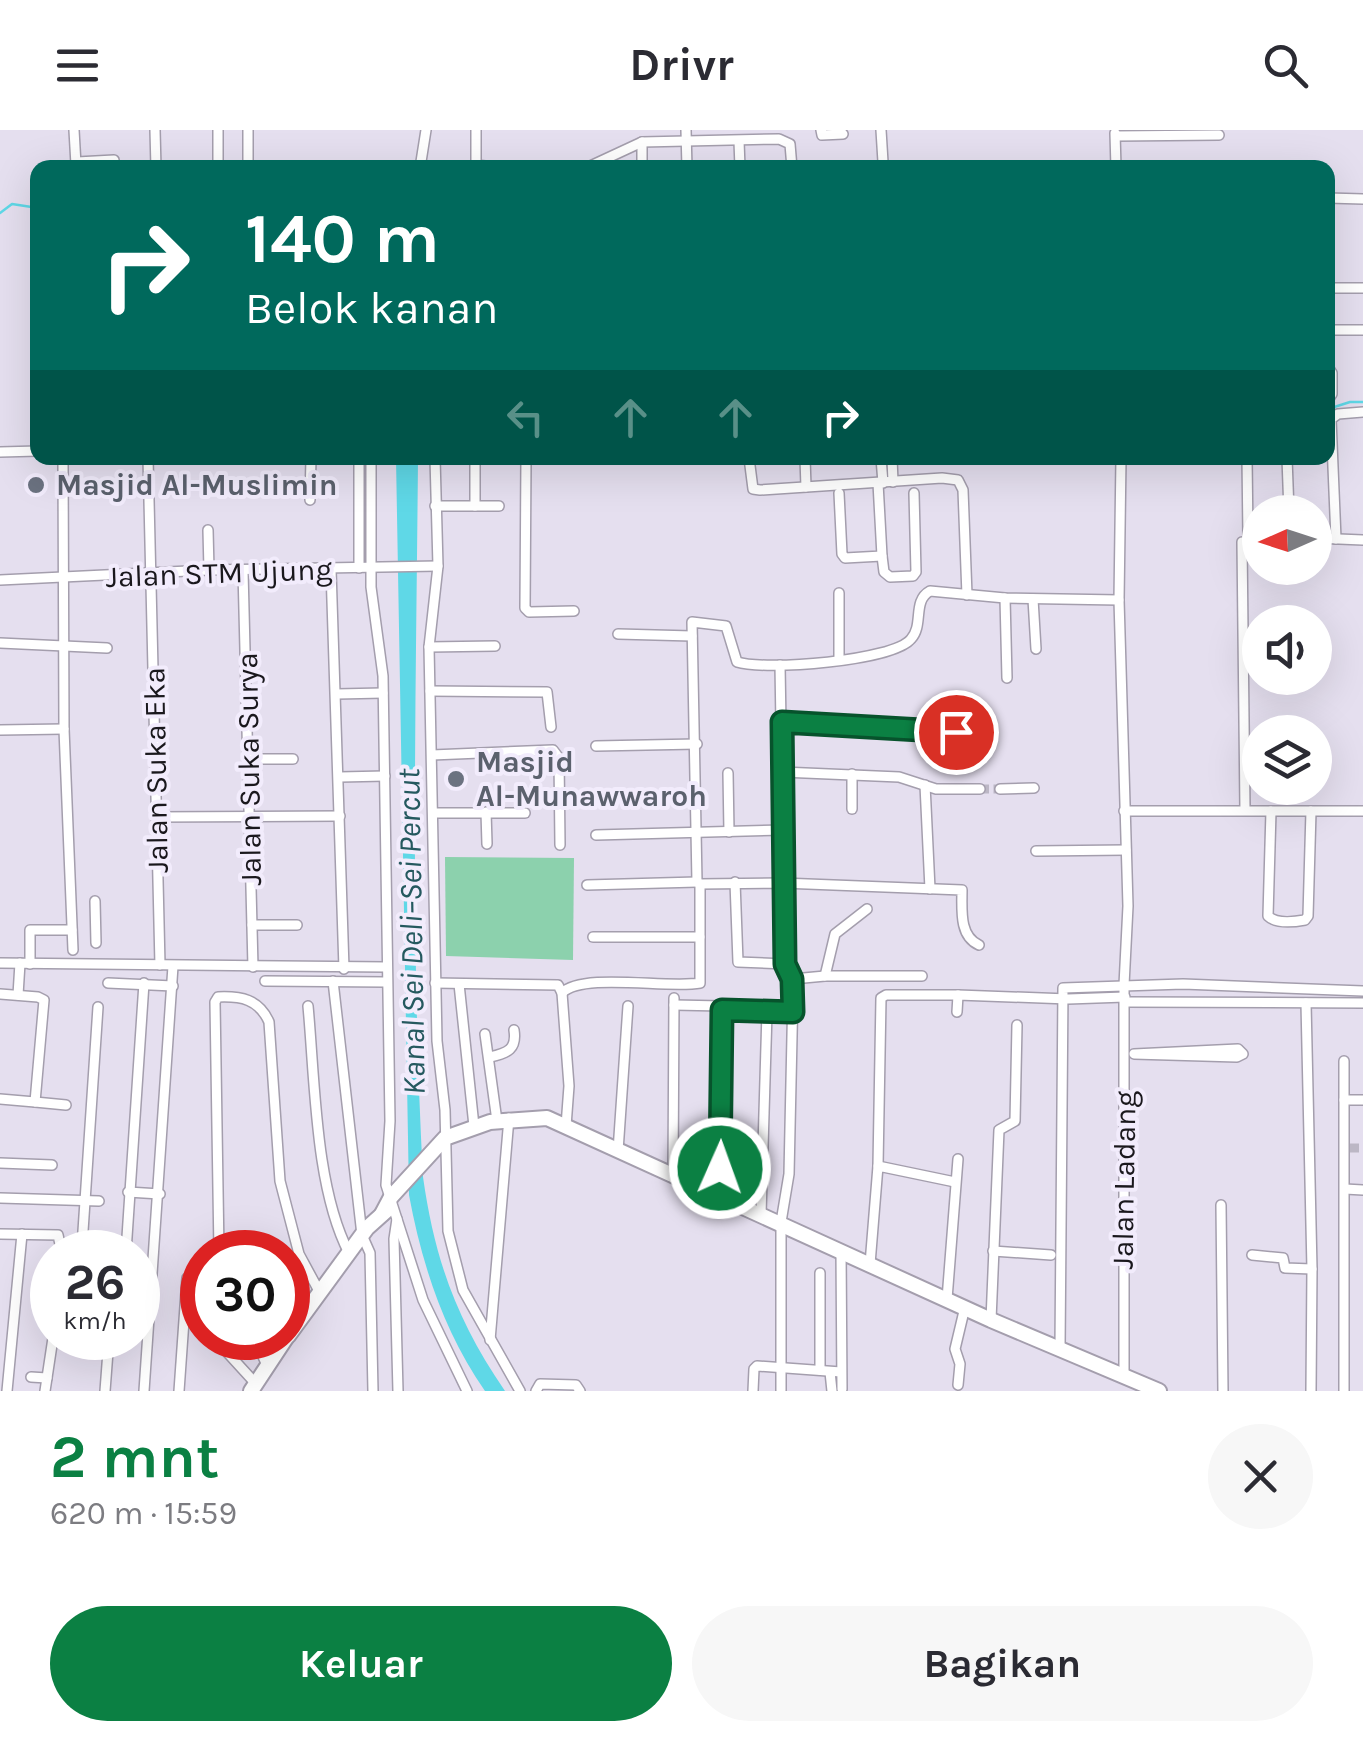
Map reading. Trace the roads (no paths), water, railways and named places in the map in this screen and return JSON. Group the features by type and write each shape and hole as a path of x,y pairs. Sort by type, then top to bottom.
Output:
{"main road":[{"path":"310,1303 362,1235 442,1148 474,1126 547,1118 990,1320 1159,1391"},
{"path":"253,1388 271,1360"}],"street":[{"path":"74,130 76,160"},
{"path":"155,130 156,160"},
{"path":"218,130 218,160"},
{"path":"248,130 248,160"},
{"path":"421,160 426,130"},
{"path":"476,130 476,160"},
{"path":"821,130 822,136 843,134"},
{"path":"882,130 882,160"},
{"path":"1116,160 1116,133 1219,135"},
{"path":"605,160 642,142 686,136 784,140 790,144 791,160"},
{"path":"642,142 642,160"},
{"path":"1335,198 1363,199"},
{"path":"1335,288 1363,288"},
{"path":"1335,333 1363,332"},
{"path":"1335,418 1363,412"},
{"path":"0,452 30,451"},
{"path":"63,465 64,729 73,950"},
{"name":"Jalan Suka Eka","path":"148,465 160,965"},
{"path":"310,500 311,465"},
{"path":"359,465 359,568"},
{"path":"370,465 372,567 383,693 385,776 390,1121 385,1181 423,1300 467,1391"},
{"path":"435,465 435,566 429,647 435,984 448,1240 463,1290 520,1391"},
{"path":"475,506 476,465"},
{"path":"526,465 525,608 529,612 574,611"},
{"path":"750,465 753,489 942,478 960,482 967,594"},
{"path":"804,465 806,487"},
{"path":"882,465 882,556 884,572 890,577 913,576 916,572 914,493"},
{"path":"885,483 890,465"},
{"name":"Jalan Ladang","path":"1121,465 1124,986 1130,1054 1124,1374"},
{"path":"1247,465 1247,495"},
{"path":"1287,465 1288,495"},
{"path":"1330,465 1336,540"},
{"path":"839,493 842,554 846,558 882,556"},
{"path":"435,506 500,506"},
{"path":"208,530 209,570"},
{"path":"1332,540 1363,540"},
{"name":"Jalan STM Ujung","path":"0,580 209,570 435,566"},
{"path":"331,570 344,969"},
{"name":"Jalan Suka Surya","path":"243,571 254,968"},
{"path":"1243,585 1246,810"},
{"path":"701,1005 692,622 722,624 729,631 738,662 780,665 864,657 906,644 916,631 924,594 930,591 1005,598 1119,600"},
{"path":"839,593 839,659"},
{"path":"1005,598 1007,678"},
{"path":"1033,599 1036,650"},
{"path":"618,634 692,636"},
{"path":"0,643 107,648"},
{"path":"429,647 495,646"},
{"path":"780,665 785,964 792,979 793,1012 788,1185 781,1222 781,1390"},
{"path":"430,691 547,692 551,728"},
{"path":"337,694 383,693"},
{"path":"782,722 956,732"},
{"path":"0,730 64,729"},
{"path":"596,746 696,744"},
{"path":"432,754 553,750 559,758 560,846"},
{"path":"250,759 292,759"},
{"path":"728,772 729,832"},
{"path":"782,772 852,774 910,779 936,789 980,789"},
{"path":"852,774 852,808"},
{"path":"340,777 385,776"},
{"path":"925,784 930,889"},
{"path":"1000,789 1034,788"},
{"path":"1124,811 1363,811"},
{"path":"1271,811 1268,916 1292,922 1308,916 1311,812"},
{"path":"486,812 487,844"},
{"path":"433,813 524,813"},
{"path":"156,816 340,816"},
{"path":"596,835 782,830"},
{"path":"1036,851 1126,850"},
{"path":"586,885 735,882 962,890 966,934 972,942 980,944"},
{"path":"735,882 738,962 785,964"},
{"path":"96,901 96,943"},
{"path":"825,976 835,934 867,909"},
{"path":"18,995 30,930 96,924"},
{"path":"252,925 297,924"},
{"path":"592,936 700,937"},
{"path":"0,963 386,967"},
{"path":"144,1391 173,966"},
{"path":"792,979 922,976"},
{"path":"264,981 386,982"},
{"path":"333,981 362,1235 370,1252 373,1391"},
{"path":"108,983 173,986"},
{"path":"127,1230 144,983"},
{"path":"562,993 568,987 587,983 700,983"},
{"path":"435,984 558,984 562,993 568,1086 566,1126"},
{"path":"460,984 474,1126"},
{"path":"1060,1348 1064,988 1182,984 1363,991"},
{"path":"0,994 44,1000 35,1102"},
{"path":"870,1264 878,1166 881,998 886,995 1363,1003"},
{"path":"957,1012 958,995"},
{"path":"219,1230 214,1002 218,997 242,996 264,1012 269,1022 280,1181 293,1230"},
{"path":"673,1176 674,1001 721,1005 722,1142 718,1195"},
{"path":"1306,1003 1311,1391"},
{"path":"308,1006 325,1169 335,1222 349,1253"},
{"path":"618,1152 628,1006"},
{"path":"82,1230 98,1007"},
{"path":"722,1010 793,1012"},
{"path":"761,1214 767,1012"},
{"path":"990,1320 999,1130 1015,1121 1017,1025"},
{"path":"490,1057 512,1049 514,1030"},
{"path":"485,1034 503,1120 490,1341"},
{"path":"1130,1054 1224,1053"},
{"path":"1344,1061 1344,1391"},
{"path":"766,1086 790,1086"},
{"path":"0,1098 66,1105"},
{"path":"1344,1100 1363,1100"},
{"path":"947,1299 958,1159"},
{"path":"0,1163 52,1164"},
{"path":"878,1166 955,1182"},
{"path":"128,1192 160,1194"},
{"path":"1345,1192 1363,1193"},
{"path":"0,1198 100,1202"},
{"path":"392,1205 398,1391"},
{"path":"1222,1206 1222,1391"},
{"path":"0,1234 30,1234"},
{"path":"7,1391 22,1234"},
{"path":"830,1371 840,1250"},
{"path":"993,1251 1051,1255"},
{"path":"1252,1255 1283,1258 1288,1270 1312,1269"},
{"path":"310,1274 319,1290"},
{"path":"820,1274 830,1371 837,1390"},
{"path":"958,1385 960,1364 954,1350 965,1307"},
{"path":"45,1391 50,1360"},
{"path":"106,1391 108,1360"},
{"path":"179,1391 181,1360"},
{"path":"231,1360 253,1388"},
{"path":"265,1360 268,1365"},
{"path":"754,1391 755,1367 830,1371"},
{"path":"31,1377 47,1378"},
{"path":"536,1391 540,1384 576,1385 580,1391"}],"water":[{"name":"Kanal Sei Deli–Sei Percut","path":"396,465 418,465 415,907 423,1177 434,1236 451,1289 474,1340 505,1391 485,1391 446,1322 428,1272 409,1195"}],"waterway":[{"path":"0,213 12,204 30,207"},
{"path":"1335,407 1363,402"}],"tunnel":[{"path":"980,789 1000,789"},
{"path":"1350,1148 1363,1148"}],"place":[{"name":"Masjid Al-Muslimin","path":"36,485"},
{"name":"Masjid Al-Munawwaroh","path":"456,779"}]}
